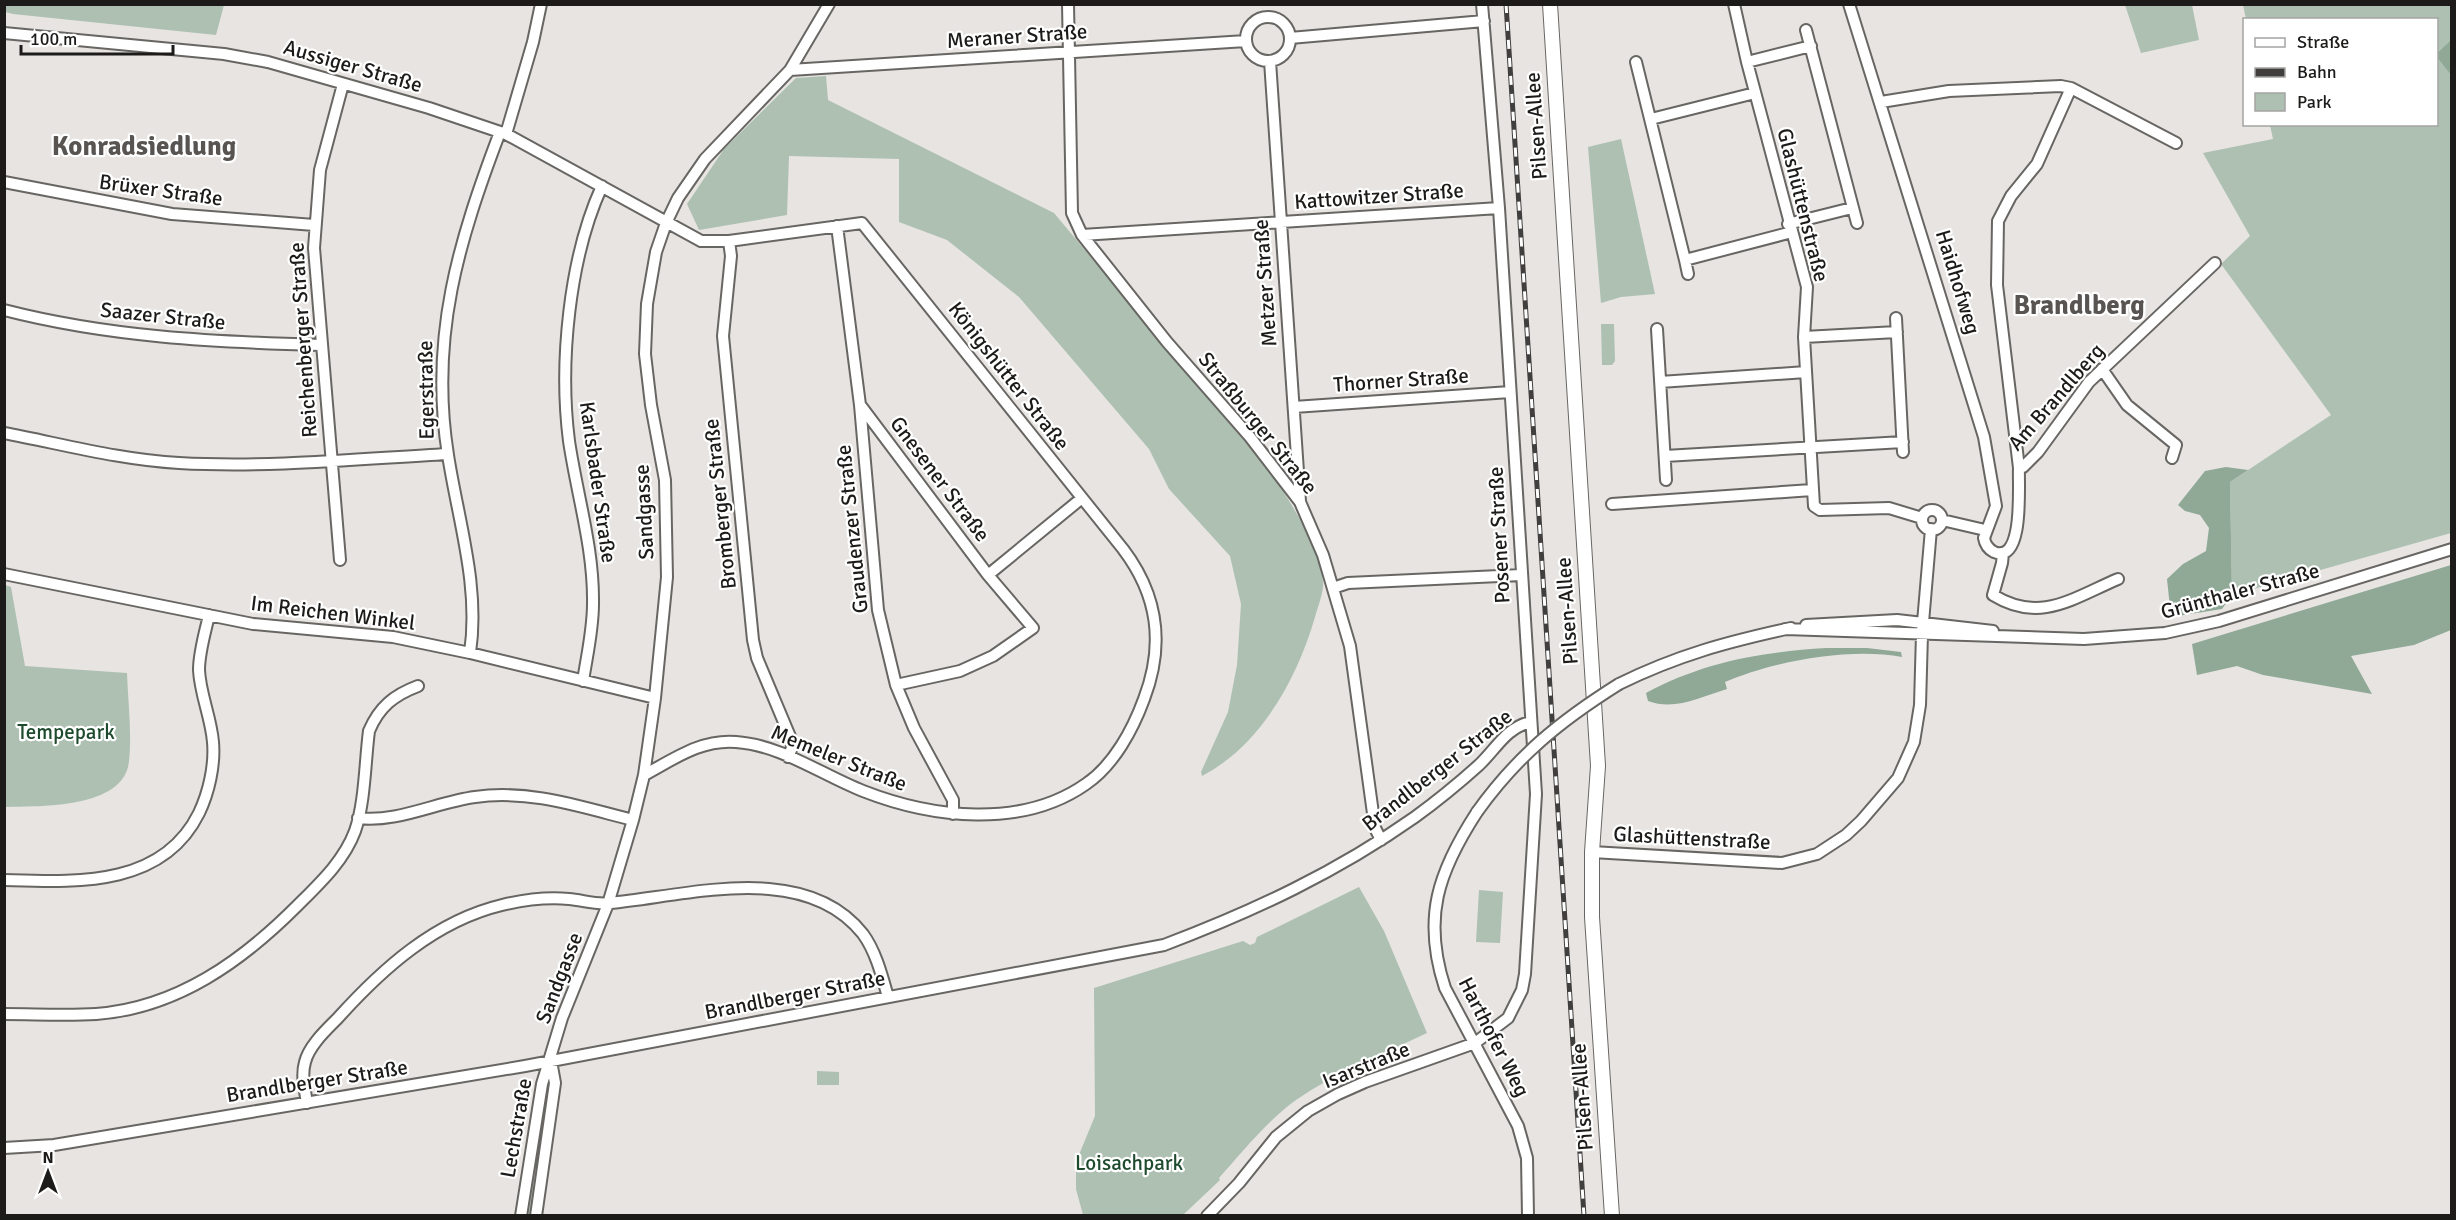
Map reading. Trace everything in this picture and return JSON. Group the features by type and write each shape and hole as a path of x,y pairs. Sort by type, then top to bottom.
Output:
{"main road":[{"name":"Pilsen-Allee","path":"1550,4 1598,766 1592,852 1594,976 1612,1215"}],"street":[{"name":"Egerstraße","path":"470,653 473,633 471,587 447,454 443,400 447,305 459,250 503,133 533,42 541,4"},
{"name":"Sandgasse","path":"550,1061 562,1018 608,904 633,820 644,775 655,698 667,577 667,499 647,378 645,325 650,281 666,223 678,198 713,148 790,70 829,4"},
{"name":"Straßburger Straße","path":"1068,4 1070,203 1082,235 1167,342 1250,437 1300,502 1315,533 1350,646 1376,828 1381,840"},
{"name":"Posener Straße","path":"1475,1043 1508,1018 1522,990 1526,974 1536,820 1499,208 1482,4"},
{"name":"Glashüttenstraße","path":"1734,4 1747,62 1807,287 1804,337 1814,507 1820,510 1889,508 1922,518"},
{"name":"Haidhofweg","path":"1849,4 1984,437 1996,506 1985,530"},
{"path":"1266,10 1280,20 1289,31 1290,38 1283,56 1270,62 1251,54 1246,40 1249,27 1266,10"},
{"path":"1290,38 1484,21"},
{"path":"1806,30 1857,223"},
{"name":"Aussiger Straße","path":"4,33 192,49 268,62 429,108 503,133 701,241 729,241 862,223"},
{"name":"Meraner Straße","path":"790,70 1246,40"},
{"path":"1747,62 1811,46"},
{"name":"Metzer Straße","path":"1270,62 1300,502"},
{"path":"1636,62 1688,274"},
{"name":"Reichenberger Straße","path":"340,560 314,277 314,225 320,170 343,84"},
{"path":"2019,468 1997,285 1998,221 2011,196 2037,164 2071,88"},
{"path":"1881,102 1949,91 2071,88 2176,143"},
{"path":"1651,120 1755,93"},
{"name":"Brüxer Straße","path":"4,182 172,214 314,225"},
{"name":"Karlsbader Straße","path":"583,681 593,603 587,542 569,441 566,377 570,315 577,274 594,204 603,186"},
{"name":"Kattowitzer Straße","path":"1082,235 1499,208"},
{"path":"1685,260 1852,208"},
{"name":"Königshütter Straße","path":"862,223 1126,553"},
{"name":"Graudenzer Straße","path":"837,226 860,405 878,610 896,685 915,728 953,800 953,814"},
{"name":"Bromberger Straße","path":"729,241 731,256 723,336 753,640 791,739 792,748 788,756"},
{"name":"Am Brandlberg","path":"2118,579 2047,609 2011,606 1993,595 2002,563 2002,553 2014,542 2018,528 2019,468 2023,467 2038,452 2089,382 2215,262"},
{"name":"Saazer Straße","path":"4,310 78,326 165,339 320,345"},
{"path":"1665,456 1810,447 1903,447 1896,318"},
{"path":"1657,329 1666,480"},
{"path":"1804,337 1897,332"},
{"path":"2102,369 2127,405 2176,445 2172,458"},
{"path":"1660,382 1806,372"},
{"name":"Thorner Straße","path":"1294,407 1510,392"},
{"name":"Gnesener Straße","path":"860,405 988,576 1033,628 993,656 960,671 896,685"},
{"path":"4,433 177,463 221,465 447,454"},
{"path":"1612,504 1812,490"},
{"path":"988,576 1082,498"},
{"path":"1934,510 1940,514 1942,520 1939,526 1931,529 1925,527 1922,518 1928,511 1934,510"},
{"path":"1942,520 1985,530 1985,544 1996,553 2002,553"},
{"path":"1922,634 1931,529"},
{"name":"Grünthaler Straße","path":"1785,629 2084,639 2165,633 2219,621 2451,549"},
{"name":"Memeler Straße","path":"644,775 688,750 722,741 753,744 788,756 892,802 953,814 1016,811 1040,806 1066,796 1102,770 1124,740 1146,694 1153,672 1156,636 1152,603 1143,579 1126,553"},
{"name":"Im Reichen Winkel","path":"4,574 272,626 374,633 470,653 655,698"},
{"path":"1333,588 1348,583 1521,575"},
{"path":"4,880 70,882 113,877 149,864 182,840 202,806 212,766 213,743 199,667 209,615"},
{"name":"Grünthaler Straße","path":"1618,684 1682,655 1732,640 1814,623 1923,622 2032,636"},
{"name":"Glashüttenstraße","path":"1592,852 1763,863 1799,859 1832,846 1861,821 1887,793 1906,762 1918,723 1922,634"},
{"name":"Harthofer Weg","path":"1528,1215 1528,1182 1524,1145 1499,1088 1444,988 1437,965 1433,926 1440,887 1453,852 1477,812 1514,765 1542,737 1618,684"},
{"path":"4,1014 96,1014 156,1002 188,989 242,956 274,928 334,868 349,843 358,818 369,731 374,720 389,701 418,686"},
{"name":"Brandlberger Straße","path":"4,1149 54,1145 550,1061 1164,945 1242,915 1348,862 1418,815 1480,763 1506,735 1521,724 1530,722"},
{"path":"358,818 378,820 458,800 514,795 549,799 633,820"},
{"path":"307,1103 303,1073 308,1055 344,1011 417,944 456,922 502,905 567,899 608,904 684,892 720,889 777,890 797,894 830,906 859,930 876,959 888,997"},
{"name":"Isarstraße","path":"1207,1215 1239,1184 1276,1137 1308,1111 1365,1082 1475,1043"},
{"name":"Lechstraße","path":"520,1215 542,1084 550,1061"},
{"name":"Lechstraße","path":"536,1215 555,1083 550,1061"}],"green space":[{"path":"5,4 224,5 216,35 13,14 5,12"},
{"path":"2125,5 2192,5 2199,40 2141,53"},
{"path":"2243,5 2451,5 2451,40 2438,52 2438,18 2246,18"},
{"path":"2451,40 2451,75 2438,59 2438,52"},
{"path":"2438,57 2451,75 2451,533 2232,595 2230,482 2331,415 2221,264 2250,236 2203,153 2273,139 2270,126 2438,126"},
{"path":"826,76 828,100 1054,213 1273,475 1304,526 1321,569 1323,586 1315,617 1298,664 1274,708 1259,728 1223,763 1202,776 1201,772 1228,712 1237,665 1241,604 1230,556 1169,489 1149,449 1019,297 947,240 899,222 899,159 789,156 787,215 699,230 687,204 724,149 796,78"},
{"path":"1621,139 1655,294 1621,297 1601,303 1588,147"},
{"path":"1601,324 1614,324 1615,361 1612,365 1602,365"},
{"path":"2226,467 2248,470 2230,482 2232,595 2222,609 2171,617 2167,579 2183,564 2206,551 2209,528 2200,515 2185,511 2178,505 2205,471"},
{"path":"2451,565 2451,630 2414,645 2351,656 2372,694 2263,675 2237,666 2197,675 2192,644"},
{"name":"Tempepark","path":"5,585 11,587 25,666 127,673 129,761 124,777 113,788 97,796 58,805 5,807"},
{"path":"1826,648 1867,648 1901,652 1902,657 1859,654 1812,658 1745,674 1725,682 1727,689 1688,702 1658,704 1648,701 1646,693 1667,682 1711,666 1778,652"},
{"name":"Loisachpark","path":"1359,887 1384,931 1427,1033 1343,1072 1285,1108 1246,1147 1219,1178 1220,1180 1183,1215 1083,1215 1076,1189 1076,1162 1095,1116 1094,988 1243,941 1250,945 1255,943 1257,937"},
{"path":"1479,890 1503,892 1500,943 1476,942"},
{"path":"817,1071 839,1072 839,1085 817,1085"},
{"path":"537,1145 531,1215 528,1216"}],"railway":[{"path":"1506,4 1584,1216"}],"district":[{"name":"Konradsiedlung","path":"144,146"},
{"name":"Brandlberg","path":"2079,305"}]}
